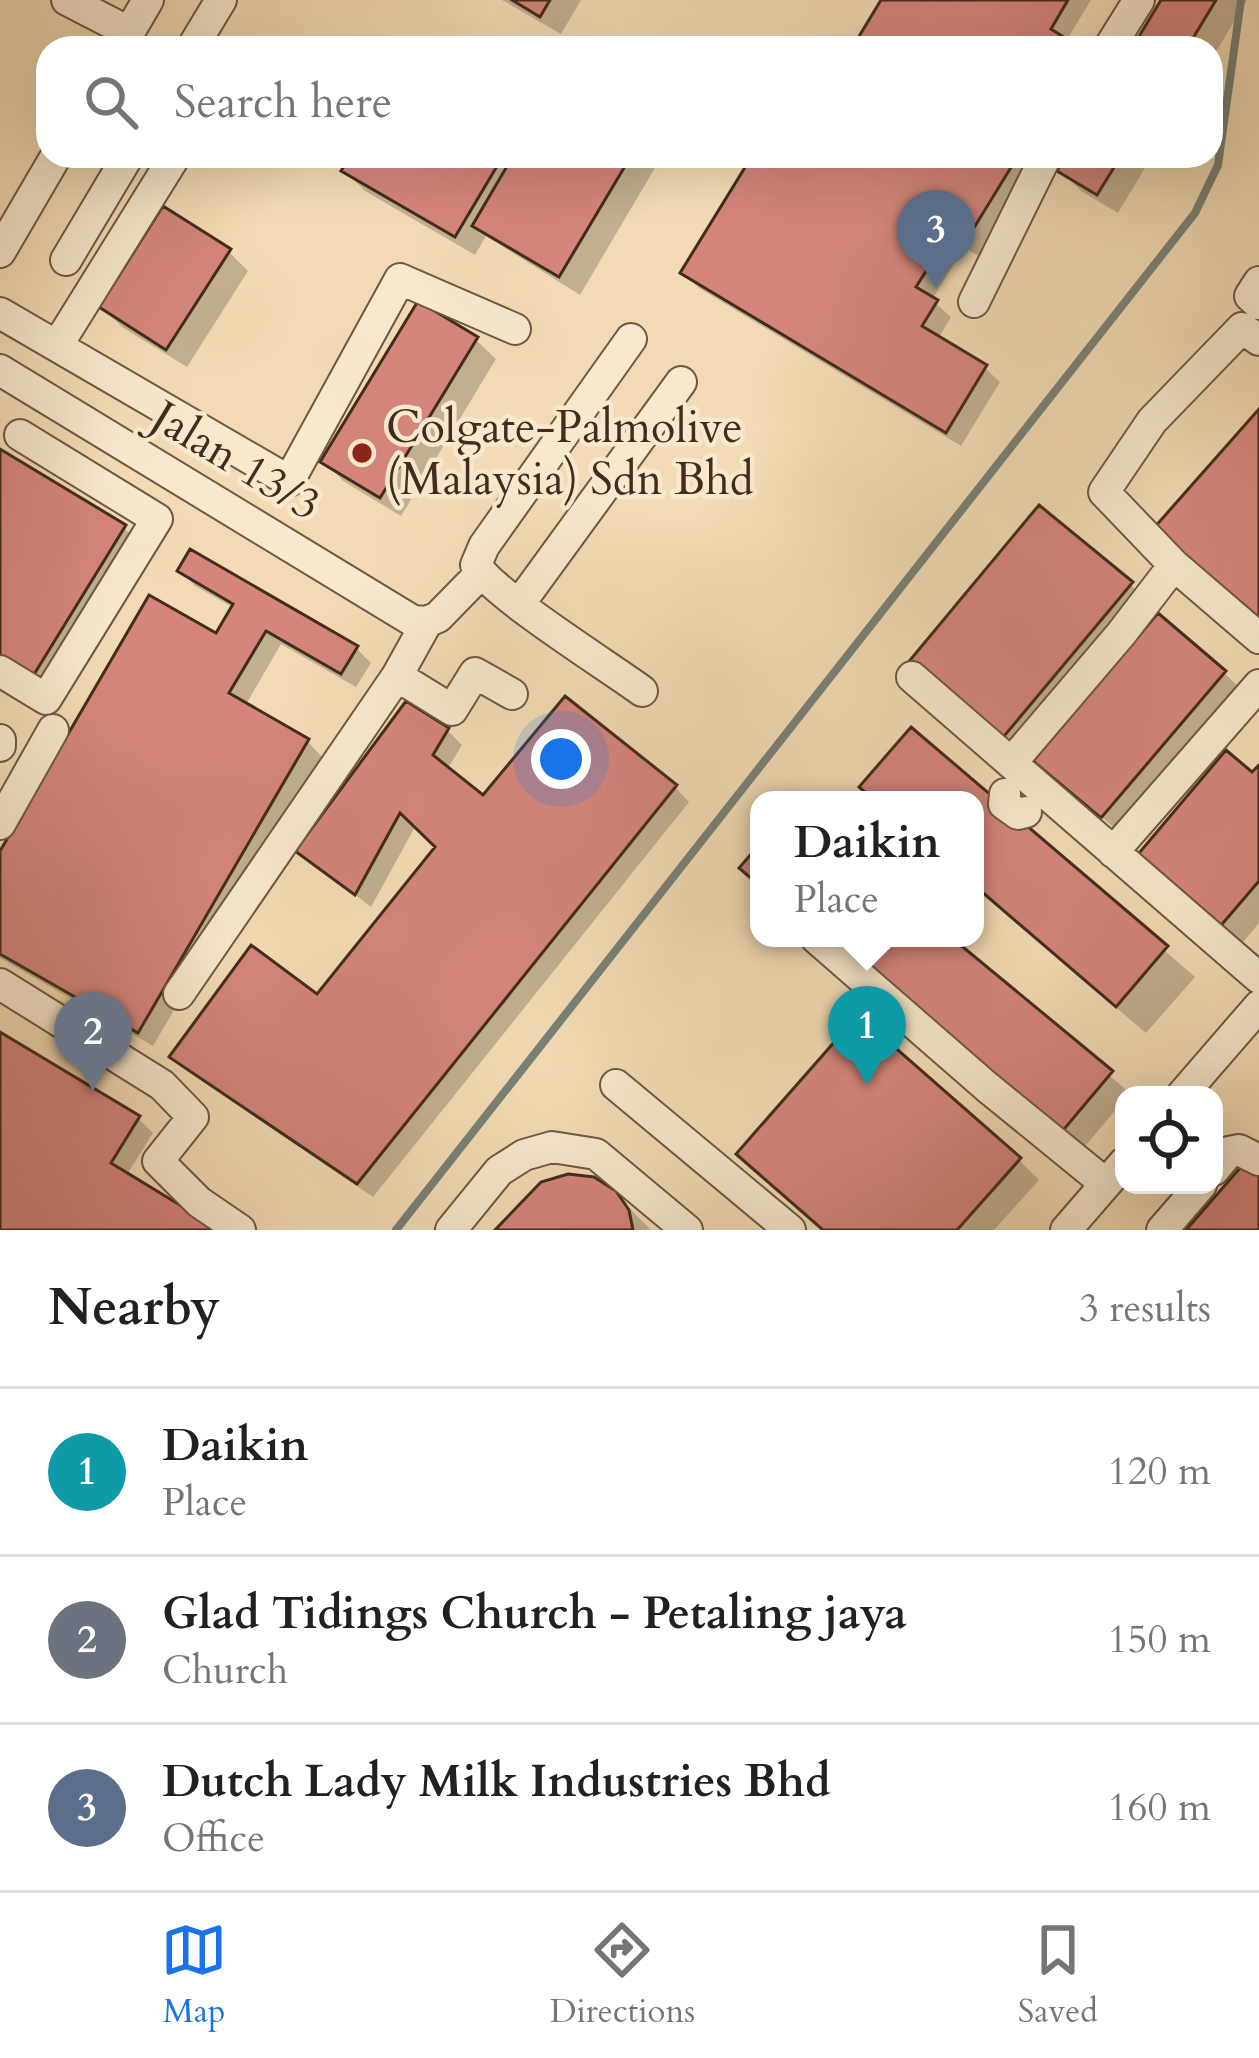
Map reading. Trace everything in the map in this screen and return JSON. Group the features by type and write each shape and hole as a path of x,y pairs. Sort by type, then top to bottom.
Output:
{"street":[{"path":"67,0 118,36"},
{"path":"126,36 148,0"},
{"path":"199,36 221,0"},
{"path":"1116,36 1139,0"},
{"path":"0,252 49,168"},
{"path":"66,260 121,168"},
{"path":"57,346 168,168"},
{"path":"974,302 1040,168"},
{"path":"0,313 290,481 400,279 515,328"},
{"path":"1259,282 1250,296 1259,304"},
{"path":"1259,340 1242,328 1152,421 1103,492 1174,565 1259,638"},
{"path":"631,339 476,561 481,573 642,691"},
{"name":"Jalan 13/3","path":"0,370 413,621 427,622"},
{"path":"520,603 681,382"},
{"path":"0,671 46,699 157,519 20,435"},
{"path":"1014,790 1174,565"},
{"path":"179,994 397,676 427,622 438,617 481,573"},
{"path":"397,676 452,710 475,674 512,694"},
{"path":"912,677 1014,790 1113,852 1259,978"},
{"path":"1113,852 1259,685"},
{"path":"0,824 52,730"},
{"path":"826,947 987,1087 1115,1174 1066,1230"},
{"path":"0,984 162,1085 193,1117 158,1161 200,1202 240,1230"},
{"path":"1191,1086 1259,1006"},
{"path":"616,1085 790,1230"},
{"path":"451,1230 499,1171 524,1155 552,1147 596,1154 687,1230"},
{"path":"1162,1230 1193,1194"}],"building":[{"path":"512,0 550,0 540,17"},
{"path":"881,0 1068,0 1051,29 1062,36 859,36"},
{"path":"1161,0 1216,0 1194,36 1139,36"},
{"path":"343,168 496,168 455,237"},
{"path":"506,168 624,168 559,277 472,226"},
{"path":"745,168 1011,168 964,244 949,235 916,287 938,300 922,326 987,365 946,433 680,273"},
{"path":"1059,168 1114,168 1097,195"},
{"path":"163,206 231,249 166,350 99,307"},
{"path":"418,301 478,337 380,498 320,462"},
{"path":"1259,409 1259,620 1153,529"},
{"path":"0,449 126,525 33,676 0,656"},
{"path":"1039,505 1133,582 1000,741 906,665"},
{"path":"190,549 358,646 341,674 266,631 229,693 309,739 138,1033 0,954 0,851 149,595 216,633 233,604 177,571"},
{"path":"1158,613 1226,671 1101,818 1033,761"},
{"path":"565,696 677,785 357,1184 169,1057 251,945 317,994 435,847 400,813 355,895 295,851 406,701 449,728 433,755 483,795"},
{"path":"911,727 1168,946 1116,1007 984,894 984,791 864,791 859,787"},
{"path":"1226,750 1252,772 1259,765 1259,881 1218,929 1134,859"},
{"path":"750,855 750,877 739,868"},
{"path":"834,947 963,947 1113,1071 1060,1134"},
{"path":"858,1015 1021,1158 957,1230 823,1230 736,1154"},
{"path":"0,1032 140,1116 111,1163 221,1230 0,1230"},
{"path":"1247,1160 1259,1170 1259,1230 1186,1230 1217,1194 1223,1194 1223,1188"},
{"path":"568,1174 594,1177 616,1191 629,1210 633,1230 495,1230 541,1182"}],"waterway":[{"path":"1223,129 1241,0"},
{"path":"396,1230 1195,213 1217,168"}],"place":[{"name":"Dutch Lady Milk Industries Bhd","path":"936,289"},
{"name":"Colgate-Palmolive (Malaysia) Sdn Bhd","path":"362,453"},
{"name":"Daikin","path":"867,1085"},
{"name":"Glad Tidings Church - Petaling jaya","path":"93,1091"}]}
